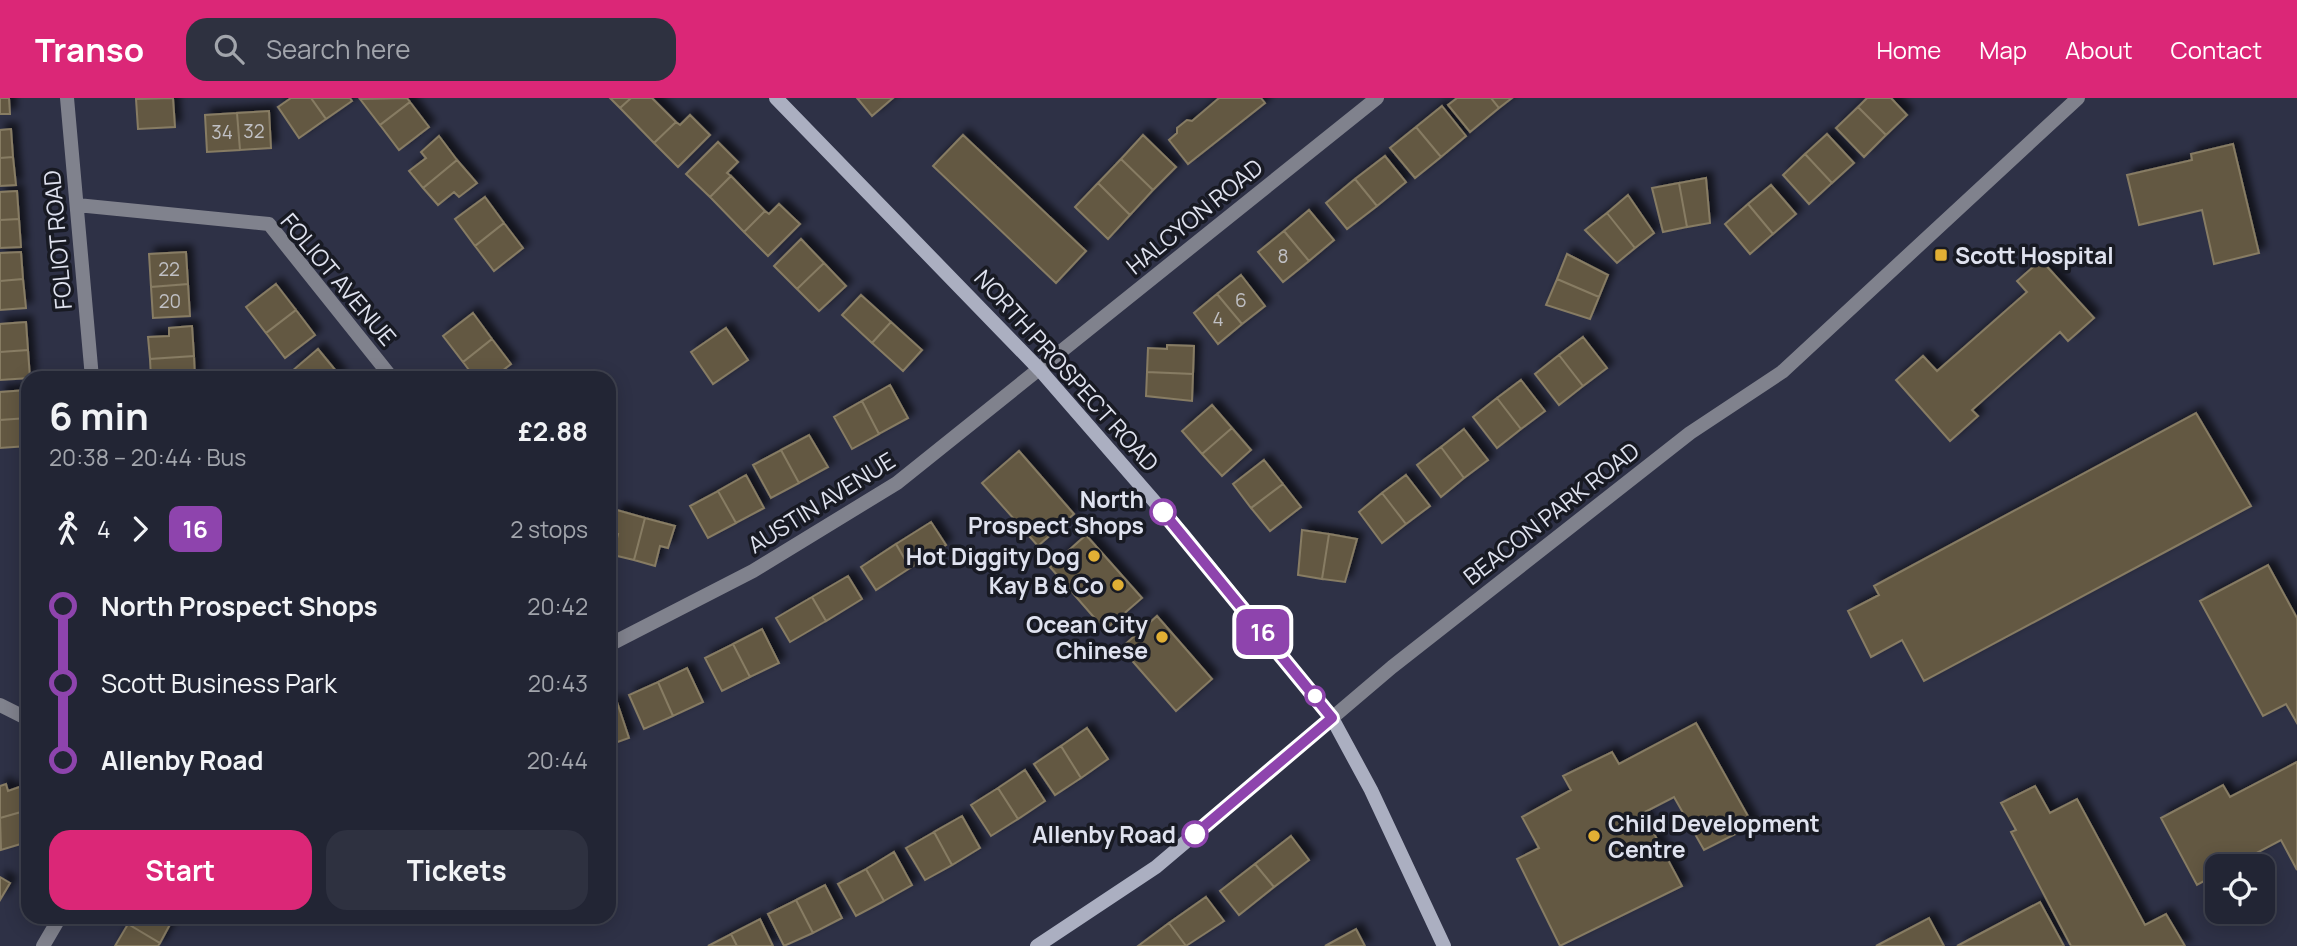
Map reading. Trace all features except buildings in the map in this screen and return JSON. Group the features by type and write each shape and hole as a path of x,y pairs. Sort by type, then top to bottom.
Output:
{"street":[{"name":"FOLIOT ROAD","path":"67,98 91,371"},
{"name":"NORTH PROSPECT ROAD","path":"776,98 1040,370 1181,532 1332,718 1371,790 1444,946"},
{"name":"HALCYON ROAD","path":"1040,370 1377,98"},
{"name":"BEACON PARK ROAD","path":"1037,946 1156,867 1392,667 1690,433 1782,372 2078,98"},
{"name":"FOLIOT AVENUE","path":"78,205 269,224 387,371"},
{"name":"AUSTIN AVENUE","path":"616,641 753,571 897,483 1040,370"},
{"path":"0,705 21,716"},
{"path":"43,946 56,924"}],"bus line":[{"name":"16","path":"1163,512 1332,718 1195,834"}],"place":[{"name":"Scott Hospital","path":"1941,255"},
{"name":"North Prospect Shops","path":"1163,512"},
{"name":"Hot Diggity Dog","path":"1094,556"},
{"name":"Kay B & Co","path":"1118,585"},
{"name":"Ocean City Chinese","path":"1162,637"},
{"name":"Allenby Road","path":"1195,834"},
{"name":"Child Development Centre","path":"1594,836"}]}
